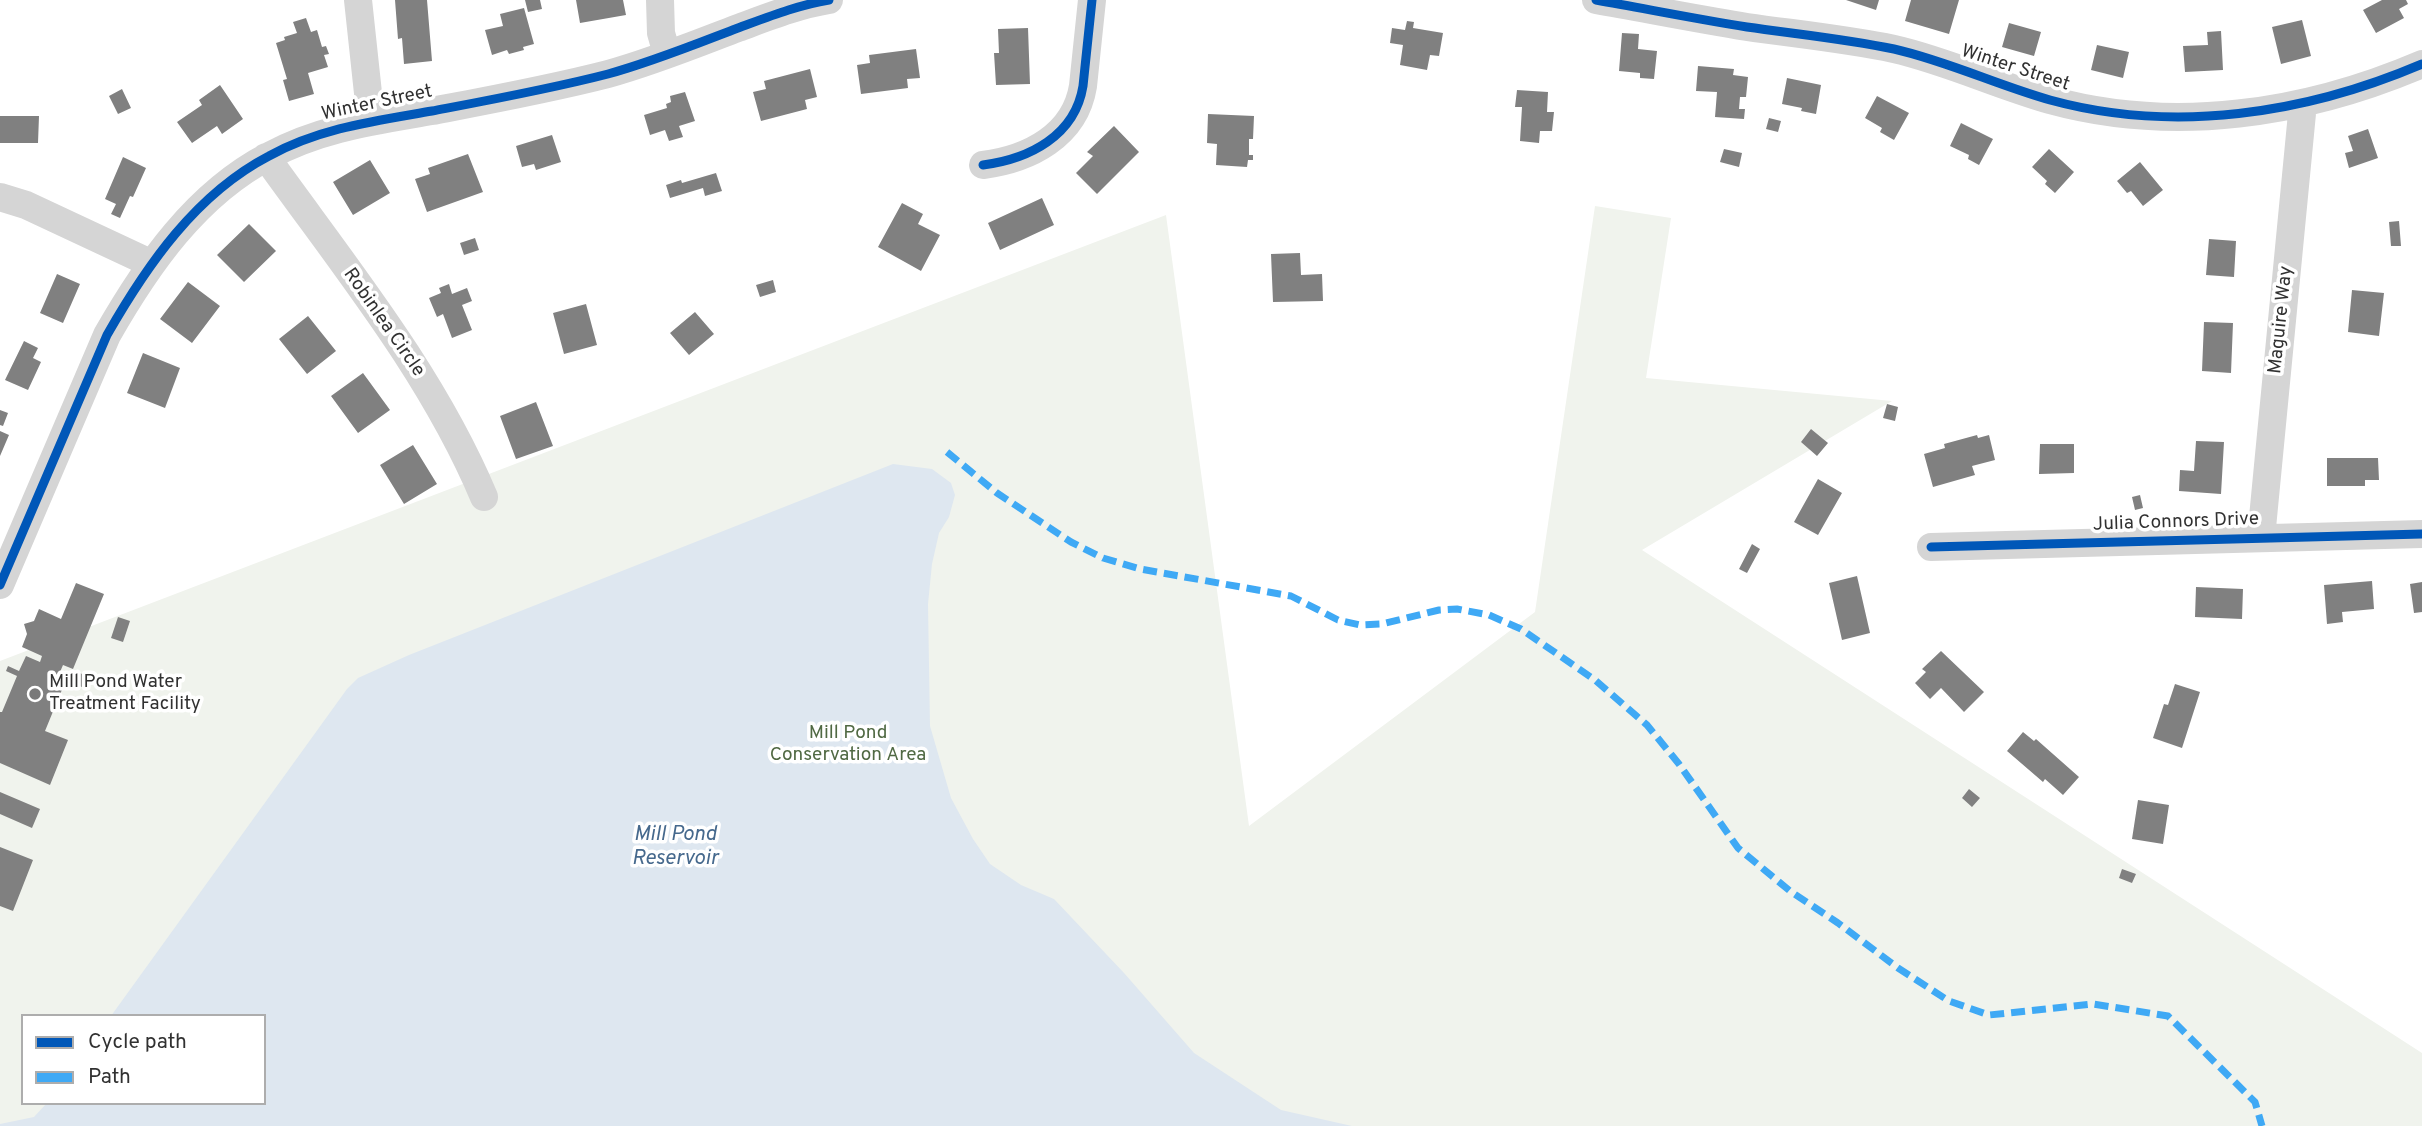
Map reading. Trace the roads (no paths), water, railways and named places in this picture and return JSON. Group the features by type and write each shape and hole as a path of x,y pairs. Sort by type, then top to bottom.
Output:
{"street":[{"path":"358,0 371,121"},
{"path":"660,0 661,33 667,54"},
{"name":"Winter Street","path":"0,585 107,335 150,263 210,199 266,157 315,135 343,127 576,82 629,68 794,8 830,0"},
{"path":"983,165 1003,163 1037,150 1053,139 1074,114 1083,86 1092,0"},
{"name":"Winter Street","path":"1596,0 1892,49 2050,100 2107,112 2151,117 2203,117 2284,108 2396,75 2422,64"},
{"name":"Maguire Way","path":"2261,538 2303,103"},
{"name":"Robinlea Circle","path":"266,157 418,374 461,446 484,497"},
{"path":"0,197 26,205 150,263"},
{"name":"Julia Connors Drive","path":"1931,547 2422,534"}],"water":[{"name":"Mill Pond Reservoir","path":"893,464 932,469 951,483 955,495 949,517 939,533 932,564 928,604 930,726 951,798 973,839 990,864 1021,885 1054,899 1194,1053 1281,1110 1352,1126 0,1126 34,1117 45,1105 266,1105 266,1014 112,1014 347,689 358,678 409,655"}],"place":[{"name":"Mill Pond Water Treatment Facility","path":"35,694"}],"park label":[{"name":"Mill Pond Conservation Area","path":"848,745"}]}
